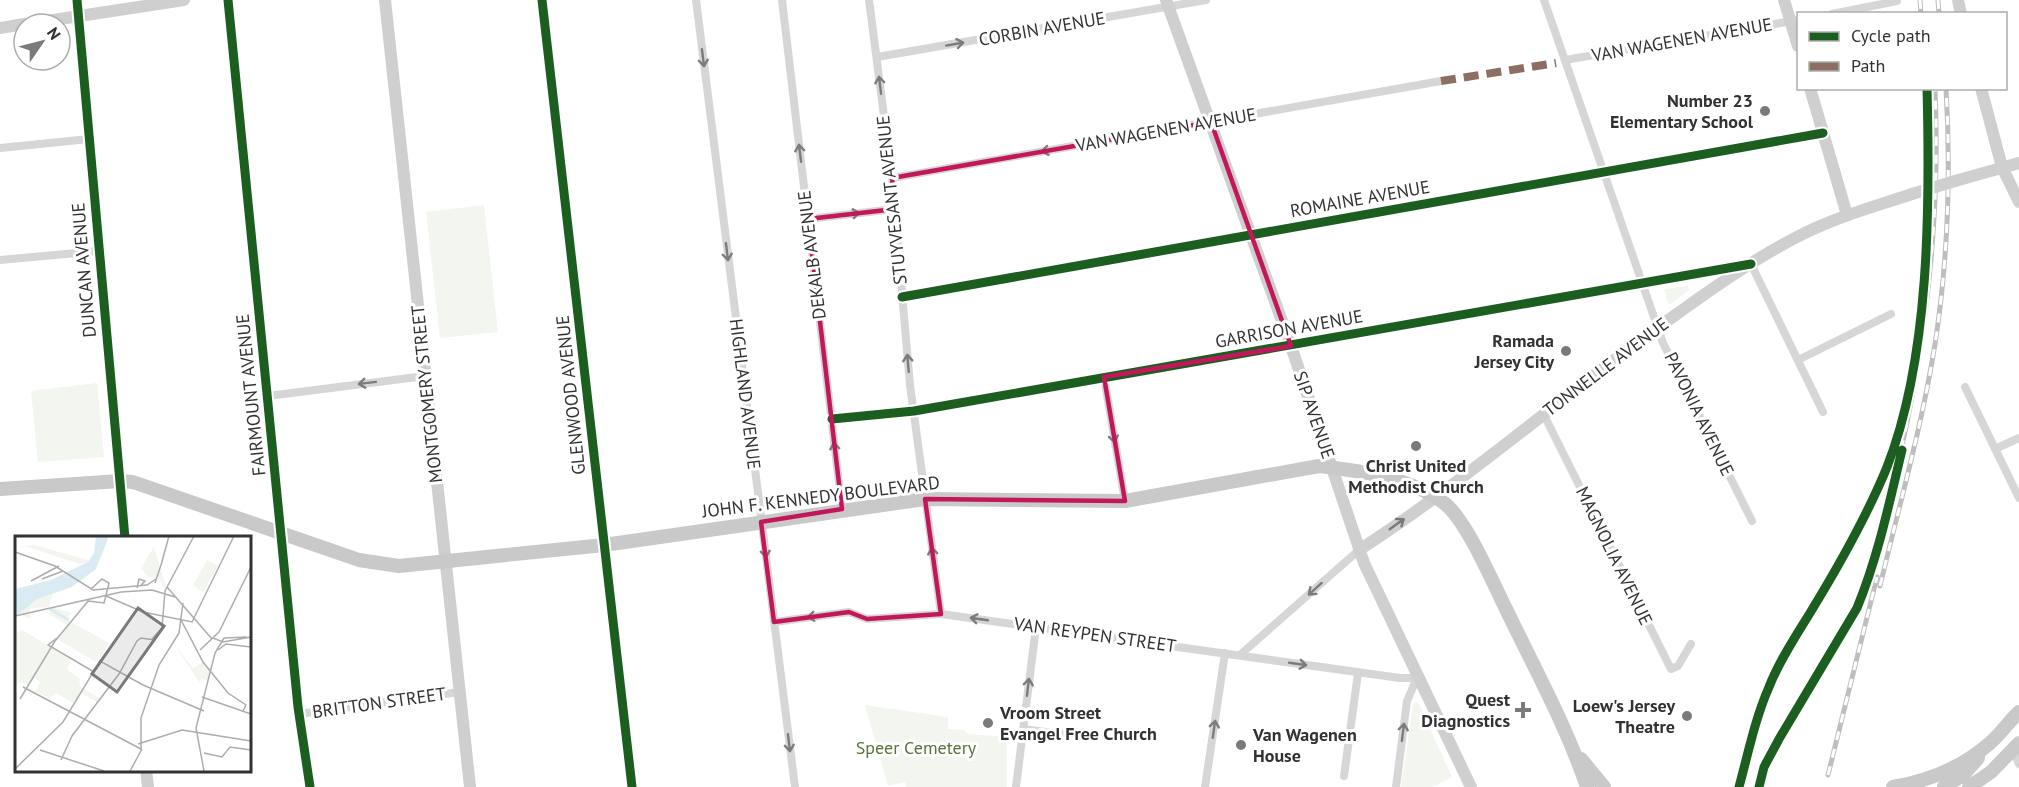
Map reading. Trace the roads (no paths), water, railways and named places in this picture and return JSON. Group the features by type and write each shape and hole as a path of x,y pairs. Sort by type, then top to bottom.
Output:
{"main road":[{"name":"JOHN F. KENNEDY BOULEVARD","path":"0,489 133,482 359,560 383,564 444,561 604,545 842,509 925,499 1125,501 1319,466 1332,468 1405,483 1447,504 1476,548 1574,750 1587,787"},
{"path":"1944,787 1963,775 2019,712"},
{"path":"1893,787 1945,772 1991,743"},
{"path":"1969,787 2016,747"},
{"name":"JOHN F. KENNEDY BOULEVARD","path":"1574,750 1604,787"}],"street":[{"name":"DUNCAN AVENUE","path":"77,0 125,536"},
{"path":"72,17 184,0"},
{"name":"FAIRMOUNT AVENUE","path":"228,0 299,714 310,787"},
{"name":"MONTGOMERY STREET","path":"385,0 470,787"},
{"name":"GLENWOOD AVENUE","path":"542,0 632,787"},
{"name":"HIGHLAND AVENUE","path":"696,0 795,787"},
{"name":"DEKALB AVENUE","path":"782,0 842,509"},
{"name":"STUYVESANT AVENUE","path":"869,0 892,178 914,411 941,614"},
{"name":"CORBIN AVENUE","path":"877,57 1167,3 1206,0"},
{"name":"PAVONIA AVENUE","path":"1544,0 1606,172 1663,343 1752,521"},
{"path":"1784,0 1795,20 1797,37"},
{"path":"1842,12 1897,1"},
{"name":"SIP AVENUE","path":"1167,3 1291,346 1359,550 1417,678 1471,787"},
{"name":"VAN WAGENEN AVENUE","path":"1565,60 1795,20"},
{"name":"VAN WAGENEN AVENUE","path":"892,178 1441,81"},
{"path":"1811,90 1847,215"},
{"path":"1982,90 2002,167 2019,202"},
{"name":"ROMAINE AVENUE","path":"902,297 1823,134"},
{"path":"0,148 88,139"},
{"name":"TONNELLE AVENUE","path":"1240,655 1359,550 1435,497 1659,326 1751,264 1797,237 1847,215 2019,163"},
{"path":"808,219 895,209"},
{"path":"0,260 98,251"},
{"path":"1751,264 1823,412"},
{"name":"GARRISON AVENUE","path":"832,419 914,411 1751,264"},
{"path":"1798,360 1891,314"},
{"path":"268,396 425,376"},
{"path":"1104,377 1125,501"},
{"path":"1965,387 2019,498"},
{"name":"MAGNOLIA AVENUE","path":"1543,413 1670,668 1678,666 1690,644"},
{"path":"1995,449 2019,438"},
{"name":"VAN REYPEN STREET","path":"774,622 849,612 867,619 941,614 1358,673 1417,678"},
{"path":"1016,787 1036,627"},
{"path":"1205,787 1225,653"},
{"path":"1344,776 1358,673"},
{"path":"1396,787 1407,701 1417,678"},
{"name":"BRITTON STREET","path":"299,714 459,692"},
{"path":"1023,729 1068,735"},
{"path":"2016,747 2019,764"},
{"path":"146,772 148,787"}],"railway":[{"path":"1920,0 1921,12"},
{"path":"1938,0 1939,12"},
{"path":"1761,777 1781,732 1857,607 1878,547 1904,436 1922,337 1933,238 1935,90"},
{"path":"1880,586 1924,405 1935,344 1943,281 1947,217 1946,90"},
{"path":"1754,731 1767,693 1784,656 1865,513 1883,476 1897,437"},
{"path":"1828,775 1877,577"}],"place":[{"name":"Number 23 Elementary School","path":"1765,111"},
{"name":"Ramada Jersey City","path":"1566,351"},
{"name":"Christ United Methodist Church","path":"1416,446"},
{"name":"Quest Diagnostics","path":"1523,710"},
{"name":"Loew's Jersey Theatre","path":"1687,716"},
{"name":"Vroom Street Evangel Free Church","path":"988,723"},
{"name":"Van Wagenen House","path":"1241,745"}],"park label":[{"name":"Speer Cemetery","path":"916,748"}]}
